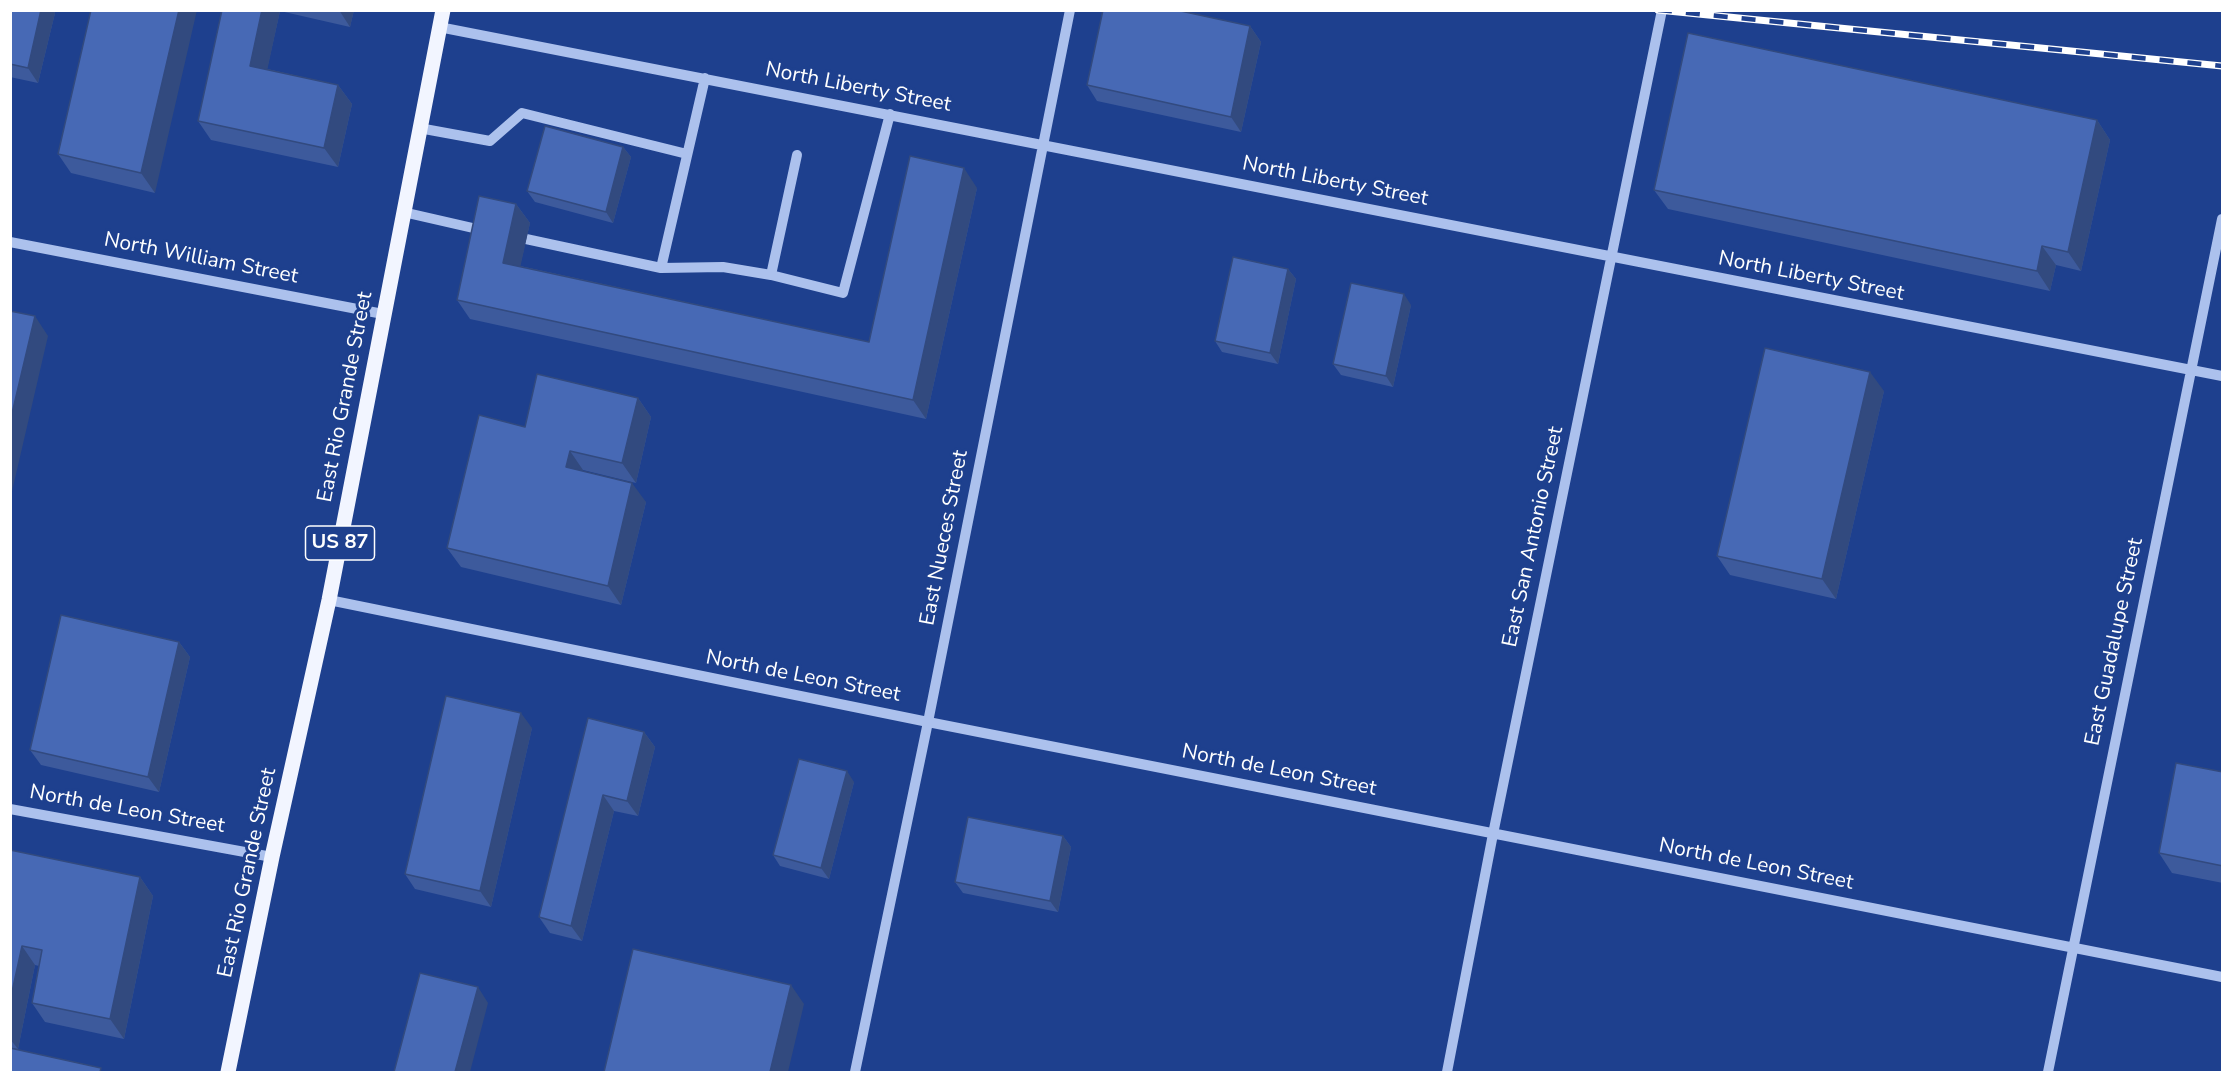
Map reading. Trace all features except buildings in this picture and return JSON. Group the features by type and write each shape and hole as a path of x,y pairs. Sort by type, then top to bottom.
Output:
{"main road":[{"name":"East Rio Grande Street","path":"228,1072 272,857 329,600 443,10"}],"street":[{"name":"East Nueces Street","path":"855,1072 928,722 1070,10"},
{"name":"East San Antonio Street","path":"1447,1072 1493,834 1662,10"},
{"name":"North Liberty Street","path":"439,27 2223,376"},
{"path":"661,268 705,78"},
{"path":"419,128 490,141 522,113 687,154"},
{"path":"526,239 661,268 723,267 771,275 843,293 890,114"},
{"path":"771,275 797,155"},
{"path":"404,212 489,231"},
{"name":"East Guadalupe Street","path":"2048,1072 2190,370 2223,219"},
{"name":"North William Street","path":"10,242 383,314"},
{"name":"North de Leon Street","path":"329,600 928,722 2223,977"},
{"name":"North de Leon Street","path":"10,809 272,857"}],"railway":[{"path":"1658,10 2222,66"}]}
